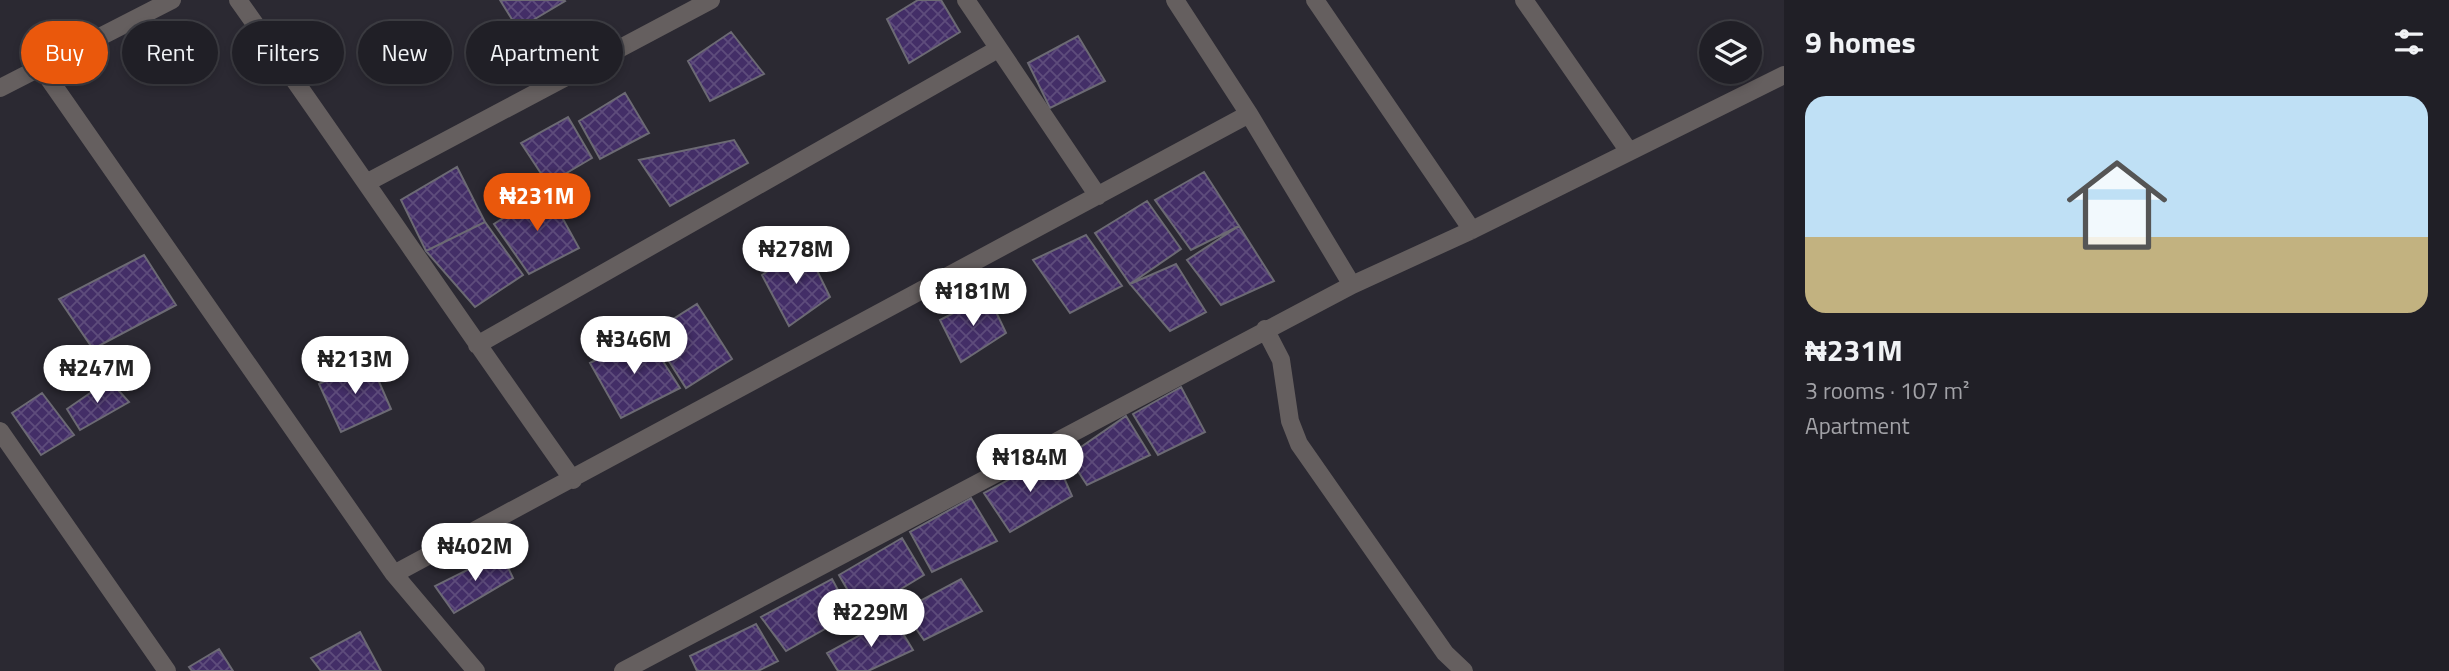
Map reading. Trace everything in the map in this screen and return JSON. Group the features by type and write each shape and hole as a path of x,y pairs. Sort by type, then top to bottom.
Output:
{"street":[{"path":"108,32 172,0"},
{"path":"238,0 368,182 477,345 573,480"},
{"path":"368,182 711,0"},
{"path":"966,0 1098,195"},
{"path":"1175,0 1249,114 1352,285"},
{"path":"1314,0 1472,230"},
{"path":"1524,0 1628,150"},
{"path":"477,345 998,49"},
{"path":"623,671 963,493 1265,329 1784,75"},
{"path":"0,88 21,76"},
{"path":"53,84 394,574 476,671"},
{"path":"394,574 1249,114"},
{"path":"1265,329 1281,360 1287,411 1299,444 1446,653 1464,671"},
{"path":"0,431 167,671"}],"building":[{"path":"500,0 565,1 531,21 513,21"},
{"path":"918,0 941,0 960,32 909,63 887,19"},
{"path":"731,32 764,74 710,101 688,61"},
{"path":"1078,36 1105,81 1050,108 1028,63"},
{"path":"625,93 649,133 600,159 579,121"},
{"path":"568,117 592,158 548,184 521,143"},
{"path":"734,140 748,163 670,206 639,160"},
{"path":"457,167 485,222 426,251 401,200"},
{"path":"1204,172 1239,226 1191,250 1155,200"},
{"path":"547,190 579,248 529,274 494,224"},
{"path":"1147,201 1181,249 1130,284 1095,233"},
{"path":"485,222 523,275 475,307 426,251"},
{"path":"1239,226 1274,281 1221,305 1187,260"},
{"path":"1086,235 1122,286 1070,313 1033,260"},
{"path":"805,246 830,297 789,326 762,275"},
{"path":"144,255 176,305 93,349 59,299"},
{"path":"1176,264 1206,312 1170,331 1130,284"},
{"path":"988,295 1006,333 961,362 940,320"},
{"path":"697,304 732,359 686,388 651,333"},
{"path":"645,333 680,388 621,418 590,363"},
{"path":"369,359 391,409 341,432 319,384"},
{"path":"109,380 129,402 80,430 67,409"},
{"path":"1181,387 1205,432 1158,455 1133,414"},
{"path":"42,393 74,435 41,455 12,413"},
{"path":"1126,416 1150,455 1087,485 1068,456"},
{"path":"1054,455 1072,496 1010,532 984,493"},
{"path":"971,498 997,541 932,572 910,532"},
{"path":"902,538 924,575 861,613 839,575"},
{"path":"501,553 513,578 454,613 435,586"},
{"path":"832,579 851,614 786,651 761,617"},
{"path":"961,579 982,611 924,640 903,610"},
{"path":"893,617 913,650 868,671 838,671 827,653"},
{"path":"756,624 778,661 758,671 697,671 690,656"},
{"path":"360,632 381,671 321,671 311,658"},
{"path":"219,649 233,671 192,671 189,667"}]}
